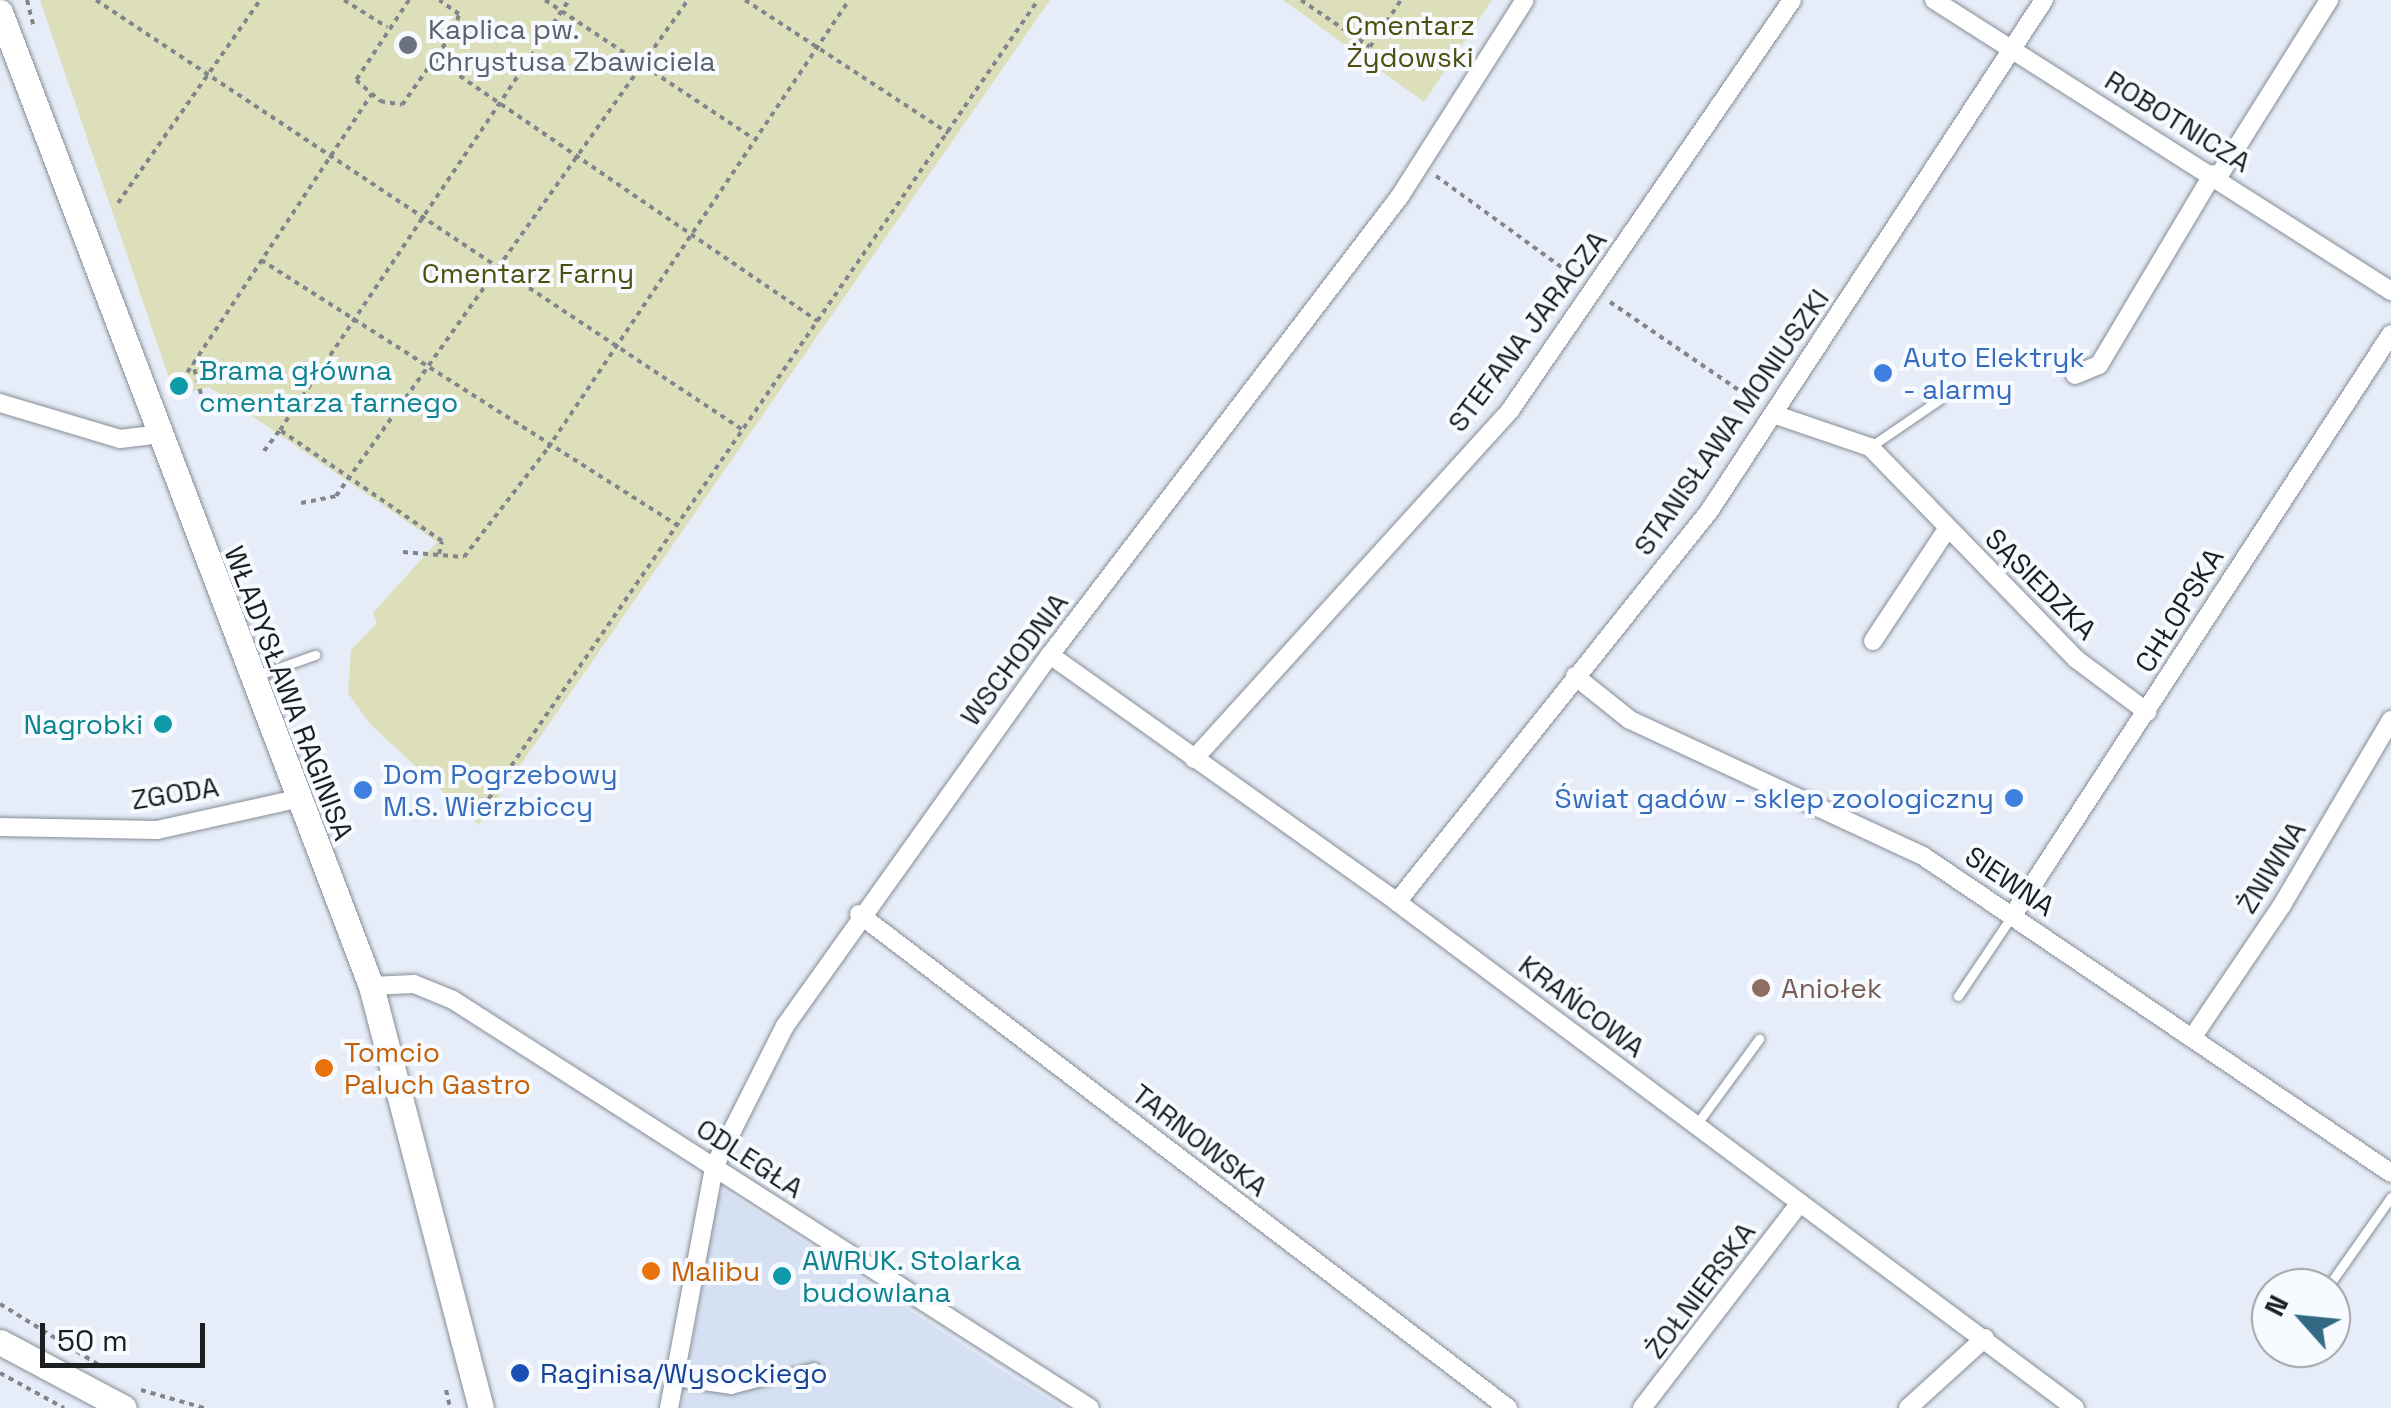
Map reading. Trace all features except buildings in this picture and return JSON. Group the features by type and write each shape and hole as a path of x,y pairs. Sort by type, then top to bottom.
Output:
{"street":[{"name":"WSCHODNIA","path":"668,1408 714,1168 785,1026 859,914 1050,655 1400,196 1525,0"},
{"name":"STEFANA JARACZA","path":"1194,759 1512,409 1792,0"},
{"name":"ROBOTNICZA","path":"1934,0 2216,176 2391,291"},
{"name":"STANISŁAWA MONIUSZKI","path":"1397,902 1710,510 1776,415 2044,0"},
{"path":"2075,375 2099,365 2330,0"},
{"name":"WŁADYSŁAWA RAGINISA","path":"0,12 370,986 481,1408"},
{"name":"CHŁOPSKA","path":"2013,915 2391,334"},
{"path":"0,403 120,438 159,434"},
{"name":"SĄSIEDZKA","path":"1776,415 1870,447 2076,659 2147,712"},
{"name":"SĄSIEDZKA","path":"1873,641 1947,530"},
{"name":"KRAŃCOWA","path":"1050,655 1397,902 2075,1408"},
{"name":"SIEWNA","path":"1575,676 1630,720 1923,856 2391,1173"},
{"name":"ŻNIWNA","path":"2192,1038 2282,905 2391,720"},
{"name":"ZGODA","path":"0,827 170,827 297,798"},
{"name":"TARNOWSKA","path":"859,914 1508,1408"},
{"name":"ODLEGŁA","path":"370,986 410,983 453,1000 1090,1408"},
{"name":"ŻOŁNIERSKA","path":"1642,1408 1800,1203"},
{"path":"1908,1408 1985,1338"},
{"path":"0,1342 130,1398"}],"lane":[{"path":"1870,447 1940,399"},
{"path":"251,678 315,655"},
{"path":"1958,996 2013,915"},
{"path":"1696,1125 1759,1040"},
{"path":"2341,1268 2391,1197"},
{"path":"673,1380 730,1388 814,1367"}],"path":[{"path":"96,0 743,430"},
{"path":"118,202 260,0"},
{"path":"344,0 387,28"},
{"path":"409,0 356,80 372,94 402,105 435,59 459,14 439,0"},
{"path":"545,0 754,139"},
{"path":"264,451 356,321 569,0"},
{"path":"301,503 336,496 350,478 581,158 688,0"},
{"path":"745,0 948,133"},
{"path":"403,552 464,557 548,448 849,0"},
{"path":"484,808 1038,0"},
{"path":"1301,0 1370,47 1402,0"},
{"path":"435,59 818,321"},
{"path":"178,388 372,94"},
{"path":"261,260 548,448 678,525"},
{"path":"193,364 206,413"},
{"path":"280,430 442,541 438,554"},
{"path":"0,1304 106,1370"},
{"path":"0,1373 64,1408"},
{"path":"446,1390 450,1408"},
{"path":"130,1398 204,1408"}],"shaded area":[{"path":"726,1191 1063,1408 681,1408 718,1195"}],"green space":[{"name":"Cmentarz Farny","path":"40,0 1050,0 479,825 370,724 348,693 351,650 377,623 373,613 437,542 209,387 190,392 169,378"},
{"name":"Cmentarz Żydowski","path":"1283,0 1492,0 1424,102"}],"place":[{"name":"Kaplica pw. Chrystusa Zbawiciela","path":"408,45"},
{"name":"Auto Elektryk - alarmy","path":"1883,373"},
{"name":"Brama główna cmentarza farnego","path":"179,386"},
{"name":"Nagrobki","path":"163,724"},
{"name":"Dom Pogrzebowy M.S. Wierzbiccy","path":"363,790"},
{"name":"Świat gadów - sklep zoologiczny","path":"2014,798"},
{"name":"Aniołek","path":"1761,988"},
{"name":"Tomcio Paluch Gastro","path":"324,1068"},
{"name":"Malibu","path":"651,1271"},
{"name":"AWRUK. Stolarka budowlana","path":"782,1276"},
{"name":"Raginisa/Wysockiego","path":"520,1373"}]}
